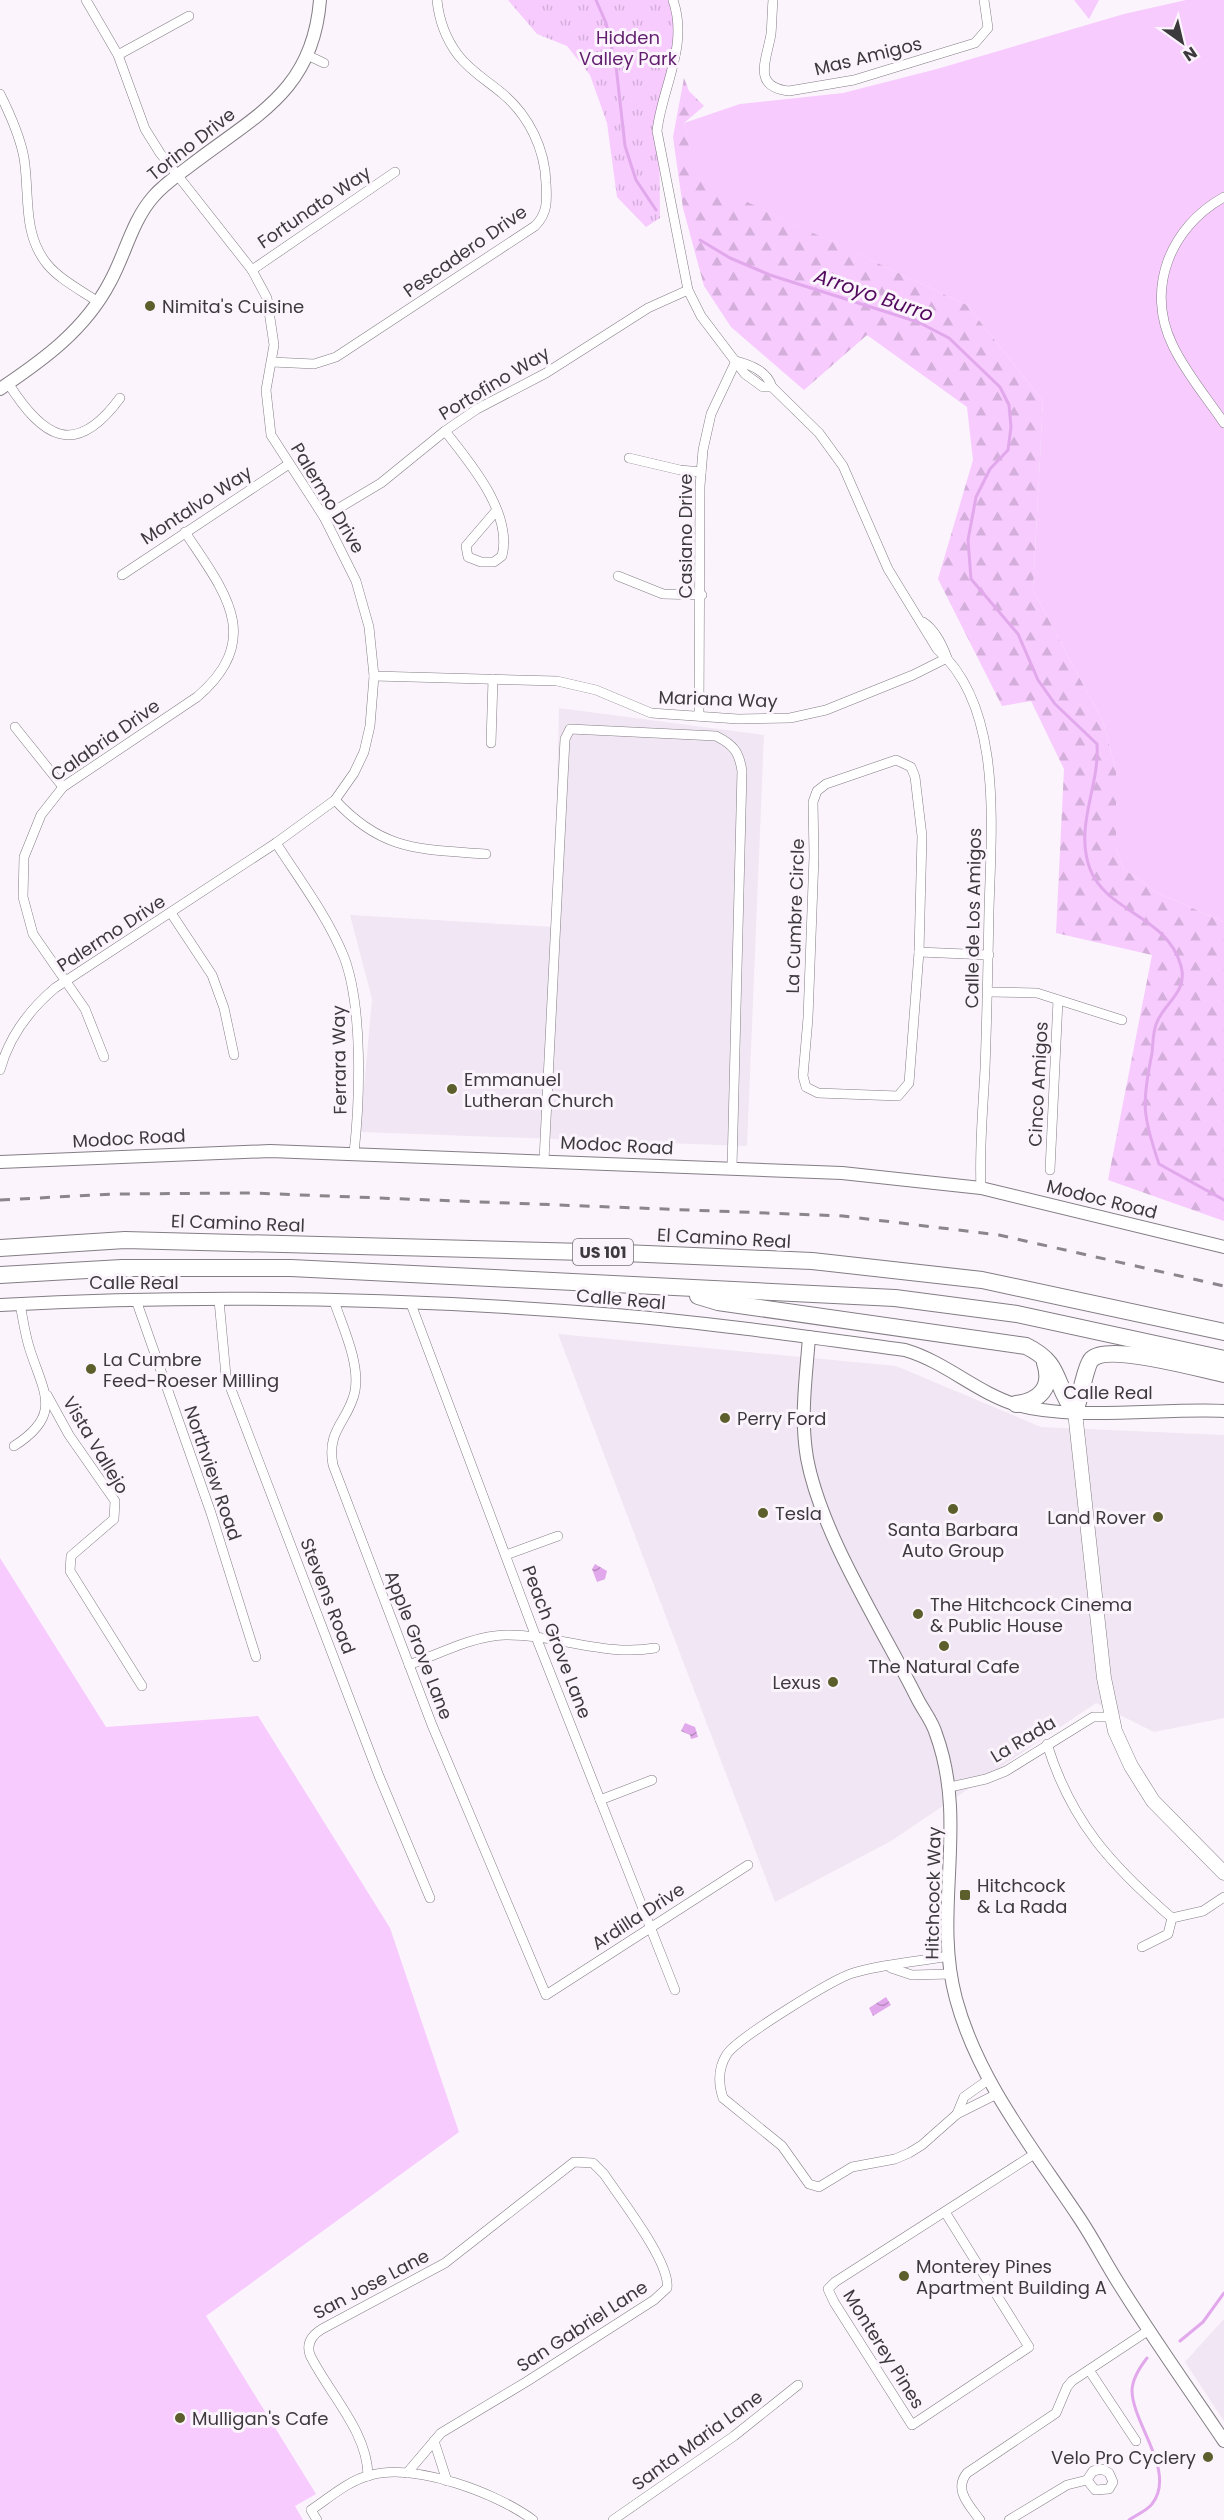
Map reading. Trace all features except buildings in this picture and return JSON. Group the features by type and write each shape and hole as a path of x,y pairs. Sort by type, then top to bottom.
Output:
{"highway":[{"name":"El Camino Real","path":"0,1248 125,1240 624,1253 812,1261 982,1280 1224,1332"},
{"name":"US 101","path":"0,1275 122,1268 291,1268 895,1298 1017,1314 1224,1359"},
{"path":"670,1288 718,1302 1026,1346 1041,1353 1052,1364 1062,1396 1075,1412 1084,1389 1087,1366 1092,1359 1101,1354 1138,1357 1224,1374"},
{"path":"1016,1404 1031,1402 1044,1392 1049,1381 1041,1353"}],"main road":[{"path":"1075,1412 1104,1678 1111,1717 1131,1766 1153,1800 1224,1873"}],"street":[{"name":"Palermo Drive","path":"0,1070 9,1047 29,1012 55,988 67,983 276,843 334,800 354,773 364,752 370,726 374,654 364,605 345,556 324,517 271,435 266,390 272,362 272,324 267,298 252,270 177,175 145,129 118,55 86,0"},
{"name":"Torino Drive","path":"4,386 52,352 77,328 98,302 120,263 143,211 153,198 177,175 271,108 295,79 307,56 318,22 320,0"},
{"name":"Pescadero Drive","path":"272,362 314,364 336,357 535,226 544,213 547,203 546,177 543,158 531,127 516,107 469,69 457,54 443,28 437,0"},
{"name":"Calle de Los Amigos","path":"673,0 678,21 678,48 659,114 657,131 688,290 701,316 736,361 752,365 770,379 772,387 819,433 843,466 888,569 923,622 930,626 943,646 947,658 972,700 988,763 992,790 981,1188"},
{"name":"Mas Amigos","path":"773,0 771,35 763,68 769,83 789,91 854,80 975,43 988,28 984,0"},
{"path":"118,55 189,16"},
{"path":"307,56 324,63"},
{"path":"0,94 21,145 27,184 27,214 37,250 48,266 98,302"},
{"name":"Fortunato Way","path":"252,270 395,172"},
{"path":"1224,197 1191,220 1177,239 1167,260 1162,282 1161,305 1165,328 1174,348 1224,423"},
{"name":"Portofino Way","path":"324,517 381,483 445,431 477,409 546,373 648,308 688,290"},
{"name":"Casiano Drive","path":"699,716 702,596 699,565 701,472 711,414 736,361"},
{"path":"4,386 40,426 57,434 81,432 105,418 120,398"},
{"path":"445,431 479,476 496,511 503,537 502,556 494,562 474,561 468,557 466,546 496,511"},
{"path":"629,458 681,470 701,472"},
{"name":"Montalvo Way","path":"122,574 289,464"},
{"name":"Calabria Drive","path":"104,1056 92,1023 67,983 40,947 33,933 23,897 24,857 34,827 52,798 63,787 197,697 210,685 226,664 233,638 231,609 220,584 185,532"},
{"path":"618,576 663,594 702,596"},
{"name":"Mariana Way","path":"374,676 573,683 651,713 768,718 811,714 914,675 947,658"},
{"path":"491,742 493,679"},
{"path":"15,727 63,787"},
{"path":"544,1160 557,869 565,739 570,729 716,736 729,743 739,753 741,783 732,1168"},
{"name":"La Cumbre Circle","path":"891,761 902,761 911,767 918,788 922,836 919,952 907,1089 897,1096 891,1096 818,1093 806,1087 803,1076 808,1018 814,868 813,802 817,791 826,784 891,761"},
{"path":"334,800 359,823 394,843 433,852 486,854"},
{"name":"Ferrara Way","path":"276,843 336,939 352,981 357,1024 354,1153"},
{"path":"171,913 212,975 224,1008 234,1055"},
{"path":"919,952 989,955"},
{"name":"Cinco Amigos","path":"988,992 1037,993 1122,1020"},
{"name":"Cinco Amigos","path":"1050,1170 1058,1000"},
{"name":"Modoc Road","path":"0,1162 207,1152 354,1153 854,1174 981,1188 1224,1247"},
{"name":"Calle Real","path":"0,1305 136,1300 334,1301 615,1315 809,1337 918,1354 998,1398 1016,1404 1075,1412 1224,1411"},
{"name":"Northview Road","path":"136,1300 211,1513 256,1657"},
{"name":"Stevens Road","path":"219,1300 226,1376 379,1776 430,1898"},
{"name":"Apple Grove Lane","path":"334,1301 356,1370 356,1383 349,1407 333,1434 331,1445 333,1465 409,1665 546,1995"},
{"name":"Vista Vallejo","path":"20,1304 29,1348 47,1395 69,1435 114,1501 116,1512 108,1526 71,1556 70,1571 142,1686"},
{"name":"Peach Grove Lane","path":"411,1304 536,1637 675,1990"},
{"name":"Hitchcock Way","path":"809,1337 803,1407 804,1433 819,1501 868,1603 935,1730 950,1787 952,1809 948,1956 966,2030 988,2080 1149,2330 1224,2441"},
{"name":"Vista Vallejo","path":"14,1446 33,1434 40,1423 47,1395"},
{"path":"506,1555 558,1536"},
{"path":"409,1665 489,1637 536,1637 618,1652 655,1648"},
{"name":"La Rada","path":"950,1787 986,1779 1006,1771 1093,1717 1111,1717"},
{"path":"1047,1744 1059,1782 1095,1840 1117,1867 1172,1918"},
{"path":"600,1800 652,1780"},
{"name":"Ardilla Drive","path":"546,1995 748,1865"},
{"path":"1172,1918 1203,1911 1224,1897"},
{"path":"1142,1947 1168,1934 1172,1918"},
{"path":"948,1956 841,1977 732,2047 719,2076 723,2098 782,2146 809,2184 819,2187 852,2167 895,2159 909,2153 957,2114 997,2094"},
{"path":"889,1967 912,1975 951,1974"},
{"path":"957,2114 964,2097 988,2080"},
{"path":"945,2212 1036,2153"},
{"name":"San Gabriel Lane","path":"406,2473 434,2441 458,2421 526,2382 654,2300 667,2289 666,2270 604,2174 593,2163 580,2161 569,2165"},
{"name":"San Jose Lane","path":"368,2476 368,2463 354,2430 310,2355 308,2349 311,2338 322,2329 445,2263 569,2165"},
{"name":"Monterey Pines","path":"945,2212 1029,2347 912,2425 828,2289 835,2282 945,2212"},
{"path":"980,2520 963,2495 963,2478 1056,2413 1067,2387 1149,2330"},
{"path":"1089,2370 1136,2441"},
{"name":"Santa Maria Lane","path":"613,2520 715,2450 798,2385"},
{"path":"434,2441 447,2481"},
{"path":"317,2520 311,2510 356,2480 391,2472 447,2481 485,2493 533,2520"},
{"path":"1009,2520 1066,2485 1087,2480"}],"shaded area":[{"path":"559,708 764,735 747,1146 360,1132 372,999 350,915 554,927"},
{"path":"558,1334 896,1366 1041,1427 1224,1435 1224,1718 1154,1732 1096,1703 891,1841 775,1902"},
{"path":"1224,2319 1224,2421 1185,2362"}],"green space":[{"name":"Hidden Valley Park","path":"508,0 673,0 678,21 659,114 660,218 646,227 617,197 607,123 590,75 567,46 537,34"},
{"path":"1074,0 1099,0 1089,19"},
{"path":"1186,0 1224,0 1224,922 1158,893 1124,869 1116,849 1116,771 1103,722 1033,590 1043,401 967,305 695,178 684,123 740,104 843,93 937,69 1124,14"},
{"path":"684,78 689,91 704,106 684,123 696,178 967,305 1043,401 1033,590 1103,722 1116,771 1116,849 1124,869 1158,893 1224,922 1224,1221 1108,1180 1152,955 1056,933 1064,769 1031,701 1002,706 938,579 973,460 967,407 867,335 804,390 731,327 704,286 683,208 673,137"},
{"path":"0,1558 106,1727 258,1716 390,1928 459,2132 206,2316 316,2494 295,2506 303,2520 0,2520"}],"water":[{"path":"595,1564 607,1571 605,1579 597,1582 592,1569"},
{"path":"685,1723 695,1727 698,1737 691,1739 690,1735 681,1731"},
{"path":"886,1997 891,2005 873,2016 869,2008"}],"waterway":[{"name":"Arroyo Burro","path":"596,0 606,23 616,66 625,146 636,180 656,210"},
{"name":"Arroyo Burro","path":"700,240 730,258 770,275 918,322 949,338 1000,387 1009,405 1011,427 1008,450 990,469 976,497 968,540 971,579 1018,634 1038,680 1055,704 1097,744 1097,760 1085,837 1090,869 1098,884 1109,896 1151,924 1163,936 1174,949 1181,966 1179,990 1161,1015 1155,1029 1145,1098 1149,1133 1159,1164 1224,1200"},
{"path":"1180,2341 1203,2322 1224,2293"},
{"path":"1129,2520 1152,2504 1158,2491 1160,2478 1152,2448 1134,2404 1132,2391 1139,2369 1147,2358"}],"railway":[{"path":"0,1200 114,1194 251,1193 843,1216 999,1235 1224,1286"}],"place":[{"name":"Nimita's Cuisine","path":"150,306"},
{"name":"Emmanuel Lutheran Church","path":"452,1089"},
{"name":"La Cumbre Feed-Roeser Milling","path":"91,1369"},
{"name":"Perry Ford","path":"725,1418"},
{"name":"Santa Barbara Auto Group","path":"953,1509"},
{"name":"Tesla","path":"763,1513"},
{"name":"Land Rover","path":"1158,1517"},
{"name":"The Hitchcock Cinema & Public House","path":"918,1614"},
{"name":"The Natural Cafe","path":"944,1646"},
{"name":"Lexus","path":"833,1682"},
{"name":"Hitchcock & La Rada","path":"965,1895"},
{"name":"Monterey Pines Apartment Building A","path":"904,2276"},
{"name":"Mulligan's Cafe","path":"180,2418"},
{"name":"Velo Pro Cyclery","path":"1208,2457"}]}
